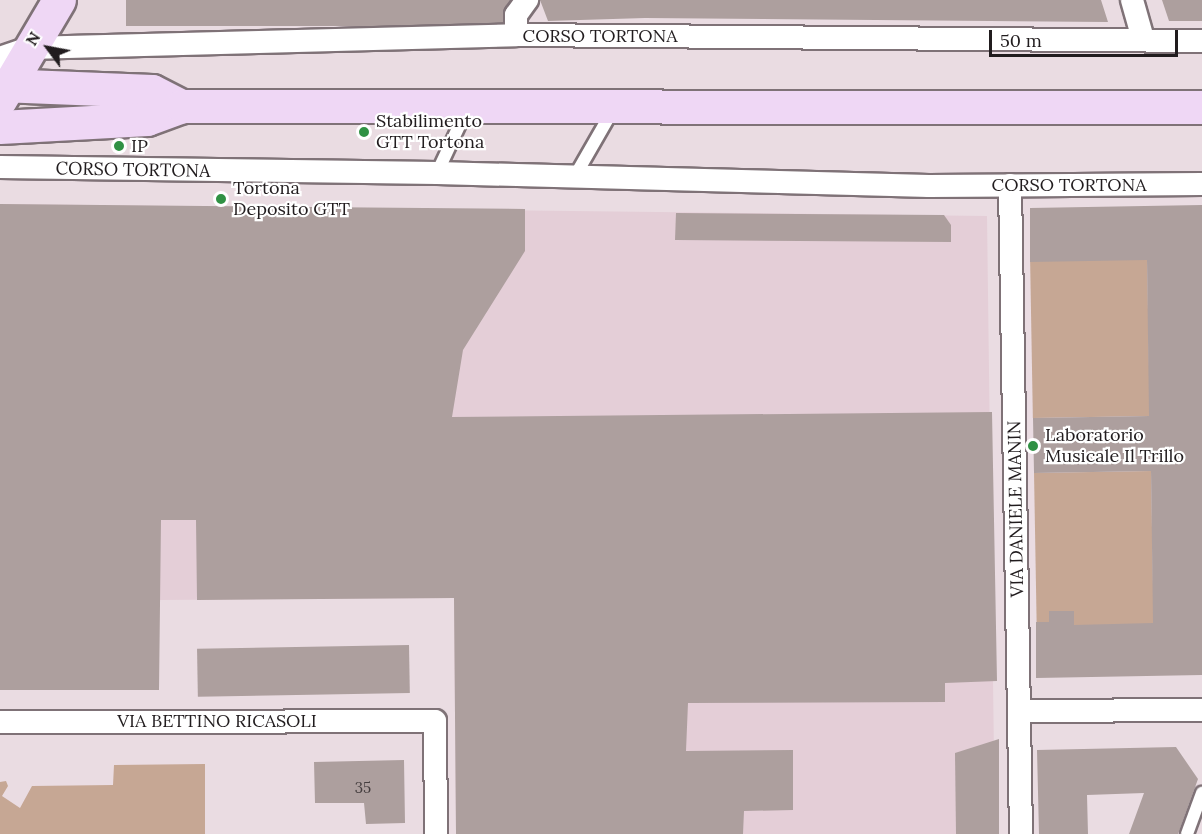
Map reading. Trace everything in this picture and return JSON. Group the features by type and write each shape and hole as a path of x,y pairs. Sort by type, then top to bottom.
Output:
{"main road":[{"path":"59,0 7,76 152,91 182,106"},
{"path":"0,127 147,119 182,106 1202,107"}],"street":[{"path":"516,35 516,15 527,0"},
{"path":"1132,0 1143,39"},
{"name":"CORSO TORTONA","path":"7,76 516,35 1202,41"},
{"name":"CORSO TORTONA","path":"0,167 437,173 929,186 1202,184"},
{"name":"VIA DANIELE MANIN","path":"1010,185 1021,834"},
{"path":"1020,711 1202,710"},
{"name":"VIA BETTINO RICASOLI","path":"0,722 435,721 436,834"}],"lane":[{"path":"437,173 469,105"},
{"path":"575,176 615,105"},
{"path":"1187,834 1202,793"}],"shaded area":[{"path":"0,204 987,216 995,834 456,834 454,598 160,600 0,690"},
{"path":"1147,253 1150,416 1033,418 1030,255"},
{"path":"1151,471 1154,628 1037,630 1034,473"},
{"path":"205,764 205,834 0,834 0,782 6,781 8,786 2,796 20,808 32,786 113,785 114,765"}],"building":[{"path":"126,0 510,0 510,26 126,26"},
{"path":"540,0 1101,0 1108,22 645,18 548,21"},
{"path":"1162,0 1202,0 1202,21 1169,21"},
{"path":"0,204 525,209 525,251 463,350 452,417 992,412 997,681 945,683 945,702 688,703 686,751 793,750 793,810 744,811 743,834 456,834 454,598 197,600 196,520 161,520 159,690 0,690"},
{"path":"1202,205 1202,675 1036,678 1036,622 1049,622 1049,611 1074,611 1074,625 1153,623 1151,471 1034,473 1033,418 1149,416 1147,260 1030,262 1030,208"},
{"path":"676,213 944,215 951,225 951,242 675,240"},
{"path":"409,645 410,693 198,697 197,649"},
{"path":"999,739 999,834 956,834 955,753"},
{"path":"1176,747 1198,779 1178,834 1129,834 1144,793 1087,795 1088,834 1039,834 1037,750"},
{"path":"404,760 405,823 366,824 364,803 315,803 314,762"}],"place":[{"name":"Stabilimento GTT Tortona","path":"364,132"},
{"name":"IP","path":"119,146"},
{"name":"Tortona Deposito GTT","path":"221,199"},
{"name":"Laboratorio Musicale Il Trillo","path":"1033,446"}]}
